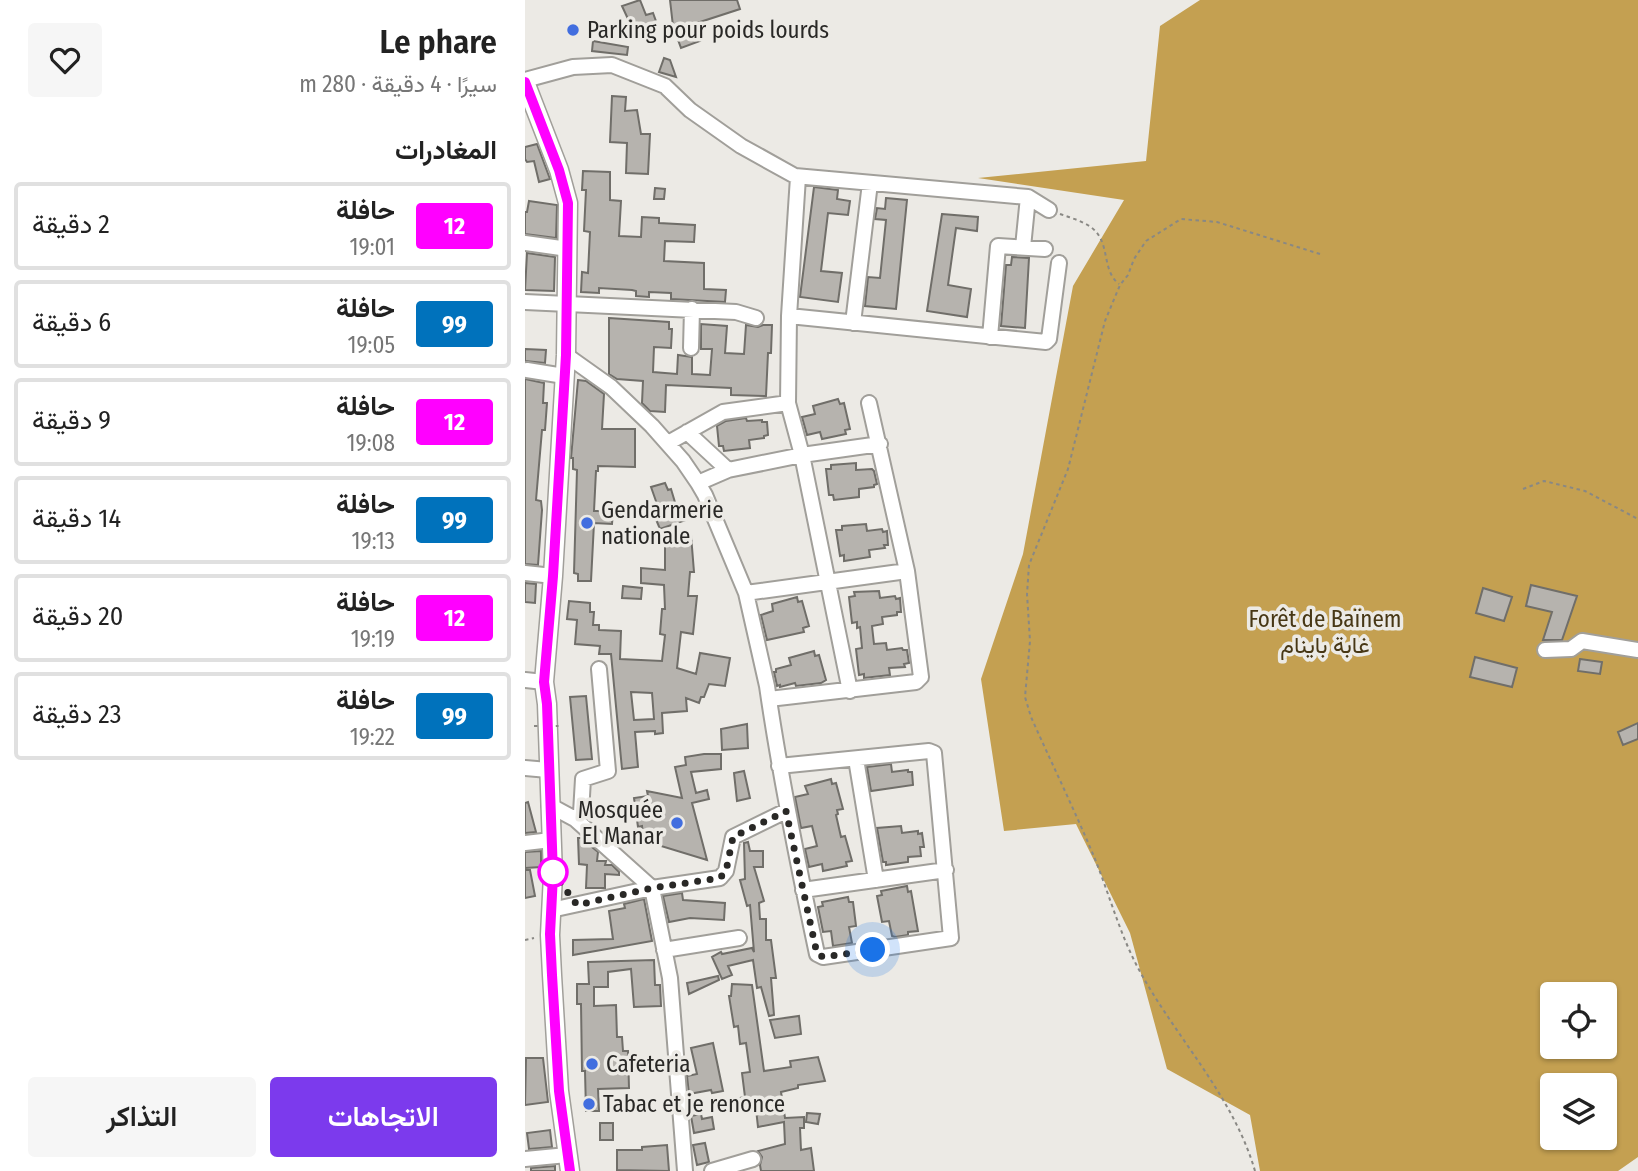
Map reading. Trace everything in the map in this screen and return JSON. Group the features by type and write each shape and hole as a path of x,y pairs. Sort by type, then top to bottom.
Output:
{"main road":[{"path":"525,81 547,136 568,203 566,355 544,682 551,840 551,961 568,1163"}],"street":[{"path":"525,81 573,67 612,65 665,86 690,110 741,146 798,177 1028,197 1049,210"},
{"path":"798,177 789,316 788,403 803,455 850,691"},
{"path":"853,323 870,183"},
{"path":"1023,247 1028,197"},
{"path":"525,243 568,249"},
{"path":"990,337 998,246 1045,249"},
{"path":"789,316 1041,342 1049,339 1059,264"},
{"path":"525,302 736,312 756,318"},
{"path":"691,348 692,310"},
{"path":"566,355 611,387 668,443 705,495 746,593 769,699 779,766 786,811 817,954 823,957 949,940 952,934 934,753 929,751 779,766"},
{"path":"527,370 564,376"},
{"path":"668,443 723,412 788,403"},
{"path":"769,699 916,682 921,677 907,571 869,403"},
{"path":"687,432 728,470"},
{"path":"698,483 728,470 803,455 880,444"},
{"path":"746,593 907,571"},
{"path":"525,573 553,576"},
{"path":"1545,650 1571,649 1582,641 1638,650"},
{"path":"575,819 582,813 583,779 608,771 599,669"},
{"path":"525,680 544,682"},
{"path":"856,759 876,880"},
{"path":"525,768 548,770"},
{"path":"549,805 575,819 652,888 670,978 685,1171"},
{"path":"551,910 652,888 720,878 726,871 733,837 786,811"},
{"path":"525,843 551,840"},
{"path":"803,890 946,870"},
{"path":"664,950 739,938"},
{"path":"525,1159 568,1163"},
{"path":"712,1171 753,1159"}],"path":[{"path":"1049,210 1095,230 1104,243 1112,279 1120,285"},
{"path":"1255,1171 1248,1145 1211,1079 1155,1000 1136,964 1094,856 1031,717 1025,697 1030,641 1027,594 1029,565 1068,469 1105,321 1120,285 1129,275 1134,259 1146,241 1181,219 1216,222 1320,254"},
{"path":"1523,489 1545,481 1585,491 1638,519"},
{"path":"534,726 560,726"}],"green space":[{"name":"Forêt de Baïnem غابة باينام","path":"1200,0 1638,0 1638,1157 1618,1171 1260,1171 1250,1115 1167,1069 1130,933 1076,824 1004,831 981,679 1023,554 1073,286 1124,200 978,178 1146,161 1160,26"}],"building":[{"path":"640,0 646,15 653,13 657,24 634,32 622,6"},
{"path":"670,0 737,0 740,9 694,24 700,41 681,48 673,26"},
{"path":"593,41 628,47 627,55 592,51"},
{"path":"664,58 670,60 676,77 659,72"},
{"path":"612,96 626,97 625,111 637,110 641,134 650,134 648,174 626,173 627,143 610,142"},
{"path":"537,144 550,179 539,182 534,161 527,162 525,159 525,147"},
{"path":"583,171 610,172 610,200 621,201 619,236 641,237 642,217 659,218 659,223 695,225 694,242 665,241 664,261 704,263 704,289 726,290 725,302 671,299 671,293 649,292 649,297 636,296 636,291 632,290 599,288 599,293 581,292 582,272 588,273 590,232 584,231 586,190 582,190"},
{"path":"814,187 838,190 837,199 850,201 848,215 828,213 821,271 842,273 838,302 800,297"},
{"path":"655,188 665,189 664,199 654,199"},
{"path":"886,198 907,200 896,309 865,306 868,277 880,278 886,220 875,219 877,208 885,209"},
{"path":"529,201 557,205 556,238 525,234 525,212"},
{"path":"942,214 978,217 977,231 956,228 948,285 971,289 967,317 927,311"},
{"path":"527,253 555,257 554,291 525,290"},
{"path":"1012,257 1029,258 1025,328 1001,326 1006,265 1011,265"},
{"path":"609,318 669,322 669,329 672,329 671,348 654,347 653,372 677,374 678,355 692,357 692,374 710,375 712,349 701,349 701,324 727,326 725,353 744,354 746,325 772,325 766,396 731,395 731,388 666,385 665,412 650,411 642,403 643,381 617,379 609,374"},
{"path":"525,349 546,350 545,363 525,361"},
{"path":"525,379 544,383 543,403 547,403 536,500 541,501 542,510 538,565 525,564"},
{"path":"578,380 586,381 604,394 602,429 635,429 635,467 598,466 596,471 594,511 613,511 612,524 594,523 591,581 578,581 578,574 574,573 577,470 573,469 571,458"},
{"path":"838,399 840,404 844,403 850,429 845,430 846,434 822,439 820,432 807,435 802,417 815,414 813,406"},
{"path":"746,418 747,421 767,422 768,435 749,440 750,448 724,451 723,446 719,446 717,426 726,421"},
{"path":"856,463 856,470 874,471 877,484 859,489 859,497 834,500 833,495 829,495 826,469 831,469 831,465"},
{"path":"665,483 668,490 671,489 677,509 681,507 686,520 660,529 655,517 649,519 645,508 657,504 651,487"},
{"path":"866,524 867,531 887,531 888,545 884,545 885,548 869,550 870,557 844,561 844,555 840,556 836,530 842,530 842,526"},
{"path":"665,535 691,535 694,572 690,572 688,596 697,596 693,634 681,632 677,668 696,674 700,653 730,658 725,686 709,684 699,703 686,698 687,711 662,713 663,733 635,732 638,767 622,769 611,654 599,654 600,646 575,644 577,620 567,619 569,601 590,603 590,612 594,612 593,625 599,625 599,630 621,631 620,659 662,661 665,635 660,634 662,609 665,609 664,585 641,583 641,568 665,570","holes":["631,692 652,693 654,719 634,720"]},
{"path":"525,583 536,584 535,603 525,602"},
{"path":"1531,585 1577,596 1562,640 1543,640 1552,612 1526,606"},
{"path":"623,586 642,588 641,599 622,598"},
{"path":"1483,588 1512,597 1504,621 1476,613"},
{"path":"879,591 880,598 900,598 901,612 882,617 883,624 872,626 874,644 886,643 887,650 907,650 909,663 904,664 905,667 889,668 890,675 864,678 864,674 859,675 856,649 862,648 860,627 857,628 857,622 852,623 849,597 855,596 854,592"},
{"path":"797,597 798,602 802,601 809,626 803,628 804,632 767,640 761,615 773,611 772,604"},
{"path":"814,651 815,656 819,655 826,680 821,683 777,686 774,672 776,669 791,665 789,658"},
{"path":"1475,657 1517,668 1512,687 1470,677"},
{"path":"1580,659 1602,662 1600,674 1578,671"},
{"path":"586,696 592,759 576,760 570,697"},
{"path":"1638,723 1638,739 1623,745 1618,732"},
{"path":"747,724 748,748 722,750 721,729"},
{"path":"721,754 721,769 691,772 696,793 707,790 709,799 692,803 707,860 661,846 660,842 644,845 642,826 638,827 634,798 648,796 647,791 682,798 675,767 686,765 685,757"},
{"path":"891,764 892,772 912,772 913,785 871,791 867,767"},
{"path":"744,771 750,798 737,801 734,773"},
{"path":"831,779 832,784 836,783 843,809 837,810 836,815 841,837 845,836 852,861 846,862 847,866 823,871 822,864 809,867 805,849 817,846 812,826 801,828 795,797 808,794 805,786"},
{"path":"528,802 536,832 525,833 525,803"},
{"path":"901,826 902,833 922,833 924,847 920,847 921,856 908,857 908,862 886,865 886,862 883,862 877,828"},
{"path":"578,838 598,852 597,861 606,861 605,865 612,865 619,872 619,875 605,874 605,888 586,888 587,865 579,864"},
{"path":"748,842 750,851 763,851 763,867 754,867 764,901 759,903 760,919 766,919 766,940 771,940 776,978 771,978 774,1015 769,1016 761,987 757,988 753,960 728,966 732,975 722,979 712,957 721,952 722,954 752,948 754,952 750,905 747,906 740,880 745,879 744,843"},
{"path":"541,851 541,867 525,868 525,852"},
{"path":"525,870 530,870 535,896 525,898"},
{"path":"907,886 908,892 911,891 918,931 895,937 892,936 889,921 882,922 877,896 882,895 881,891"},
{"path":"682,893 683,900 725,903 724,920 690,918 669,922 663,896"},
{"path":"848,897 849,902 853,902 856,926 849,927 852,943 833,946 831,931 823,932 818,907 823,906 822,902"},
{"path":"644,899 652,941 573,955 573,940 613,939 609,911 625,908 624,904"},
{"path":"654,960 655,985 660,985 661,1006 634,1007 631,969 608,972 608,987 594,987 594,1006 616,1005 617,1037 622,1037 623,1051 628,1051 629,1088 598,1089 599,1111 586,1111 585,1071 582,1071 581,1004 577,1004 577,984 589,984 588,962"},
{"path":"718,976 719,980 689,994 687,983"},
{"path":"732,984 752,985 764,1071 791,1067 790,1061 818,1057 825,1081 798,1085 798,1088 781,1092 785,1118 804,1117 804,1128 800,1128 801,1150 811,1148 814,1171 761,1171 762,1157 758,1151 785,1144 784,1122 758,1127 756,1109 736,1113 734,1099 745,1097 742,1073 750,1072 746,1043 740,1044 738,1026 734,1027 729,996"},
{"path":"799,1016 801,1034 775,1038 770,1020"},
{"path":"713,1043 723,1091 689,1094 687,1076 697,1074 691,1048"},
{"path":"526,1058 543,1058 548,1102 525,1105"},
{"path":"807,1113 820,1114 818,1124 806,1122"},
{"path":"701,1114 702,1119 712,1117 714,1129 694,1133 691,1116"},
{"path":"600,1123 613,1123 613,1140 600,1140"},
{"path":"550,1130 552,1147 529,1149 527,1133"},
{"path":"705,1143 709,1162 697,1165 693,1145"},
{"path":"667,1145 669,1171 617,1170 617,1150 642,1150 642,1147"},
{"path":"555,1166 555,1171 531,1171 531,1168"}],"bus line":[{"name":"12","path":"525,82 559,170 568,203 566,355 544,682 553,875 550,934 552,975 559,1091 570,1171"}],"place":[{"name":"Parking pour poids lourds","path":"573,30"},
{"name":"Gendarmerie nationale","path":"587,523"},
{"name":"Mosquée El Manar","path":"677,823"},
{"name":"Cafeteria","path":"592,1064"},
{"name":"Tabac et je renonce","path":"589,1104"}],"route":[{"path":"553,872 577,905 652,888 720,878 726,871 733,837 786,811 817,954 823,957 873,950"}]}
